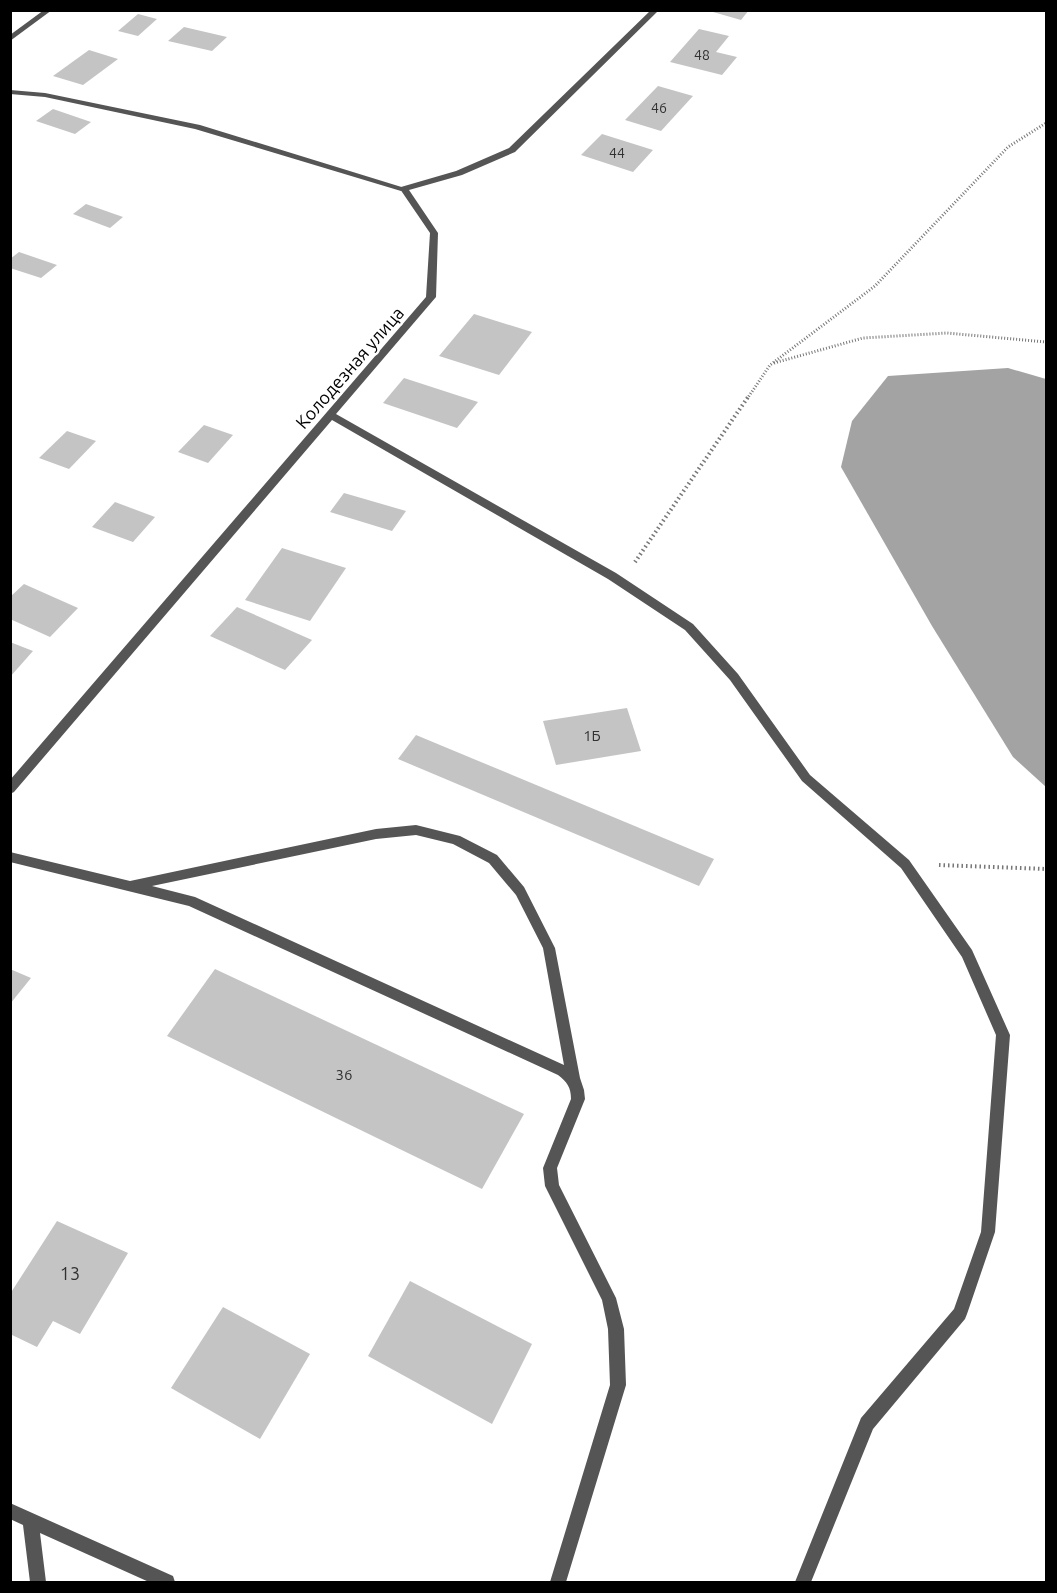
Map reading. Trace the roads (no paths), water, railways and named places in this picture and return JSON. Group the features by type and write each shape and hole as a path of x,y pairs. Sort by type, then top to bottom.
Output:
{"street":[{"path":"10,39 50,10"},
{"path":"10,92 45,95 197,127 404,189 459,172 512,150 656,10"},
{"name":"Колодезная улица","path":"10,789 431,297 434,233 404,189"},
{"path":"331,415 621,582 689,627 734,677 806,778 905,864 967,954 1003,1035 988,1232 960,1314 867,1424 803,1582"},
{"path":"130,886 376,834 416,830 456,840 493,859 520,891 549,948 573,1079"},
{"path":"10,857 190,901 563,1071 573,1079 579,1089 579,1099 550,1168 552,1186 609,1298 616,1329 618,1385 558,1582"},
{"path":"10,1511 167,1582"},
{"path":"32,1521 38,1582"}]}
